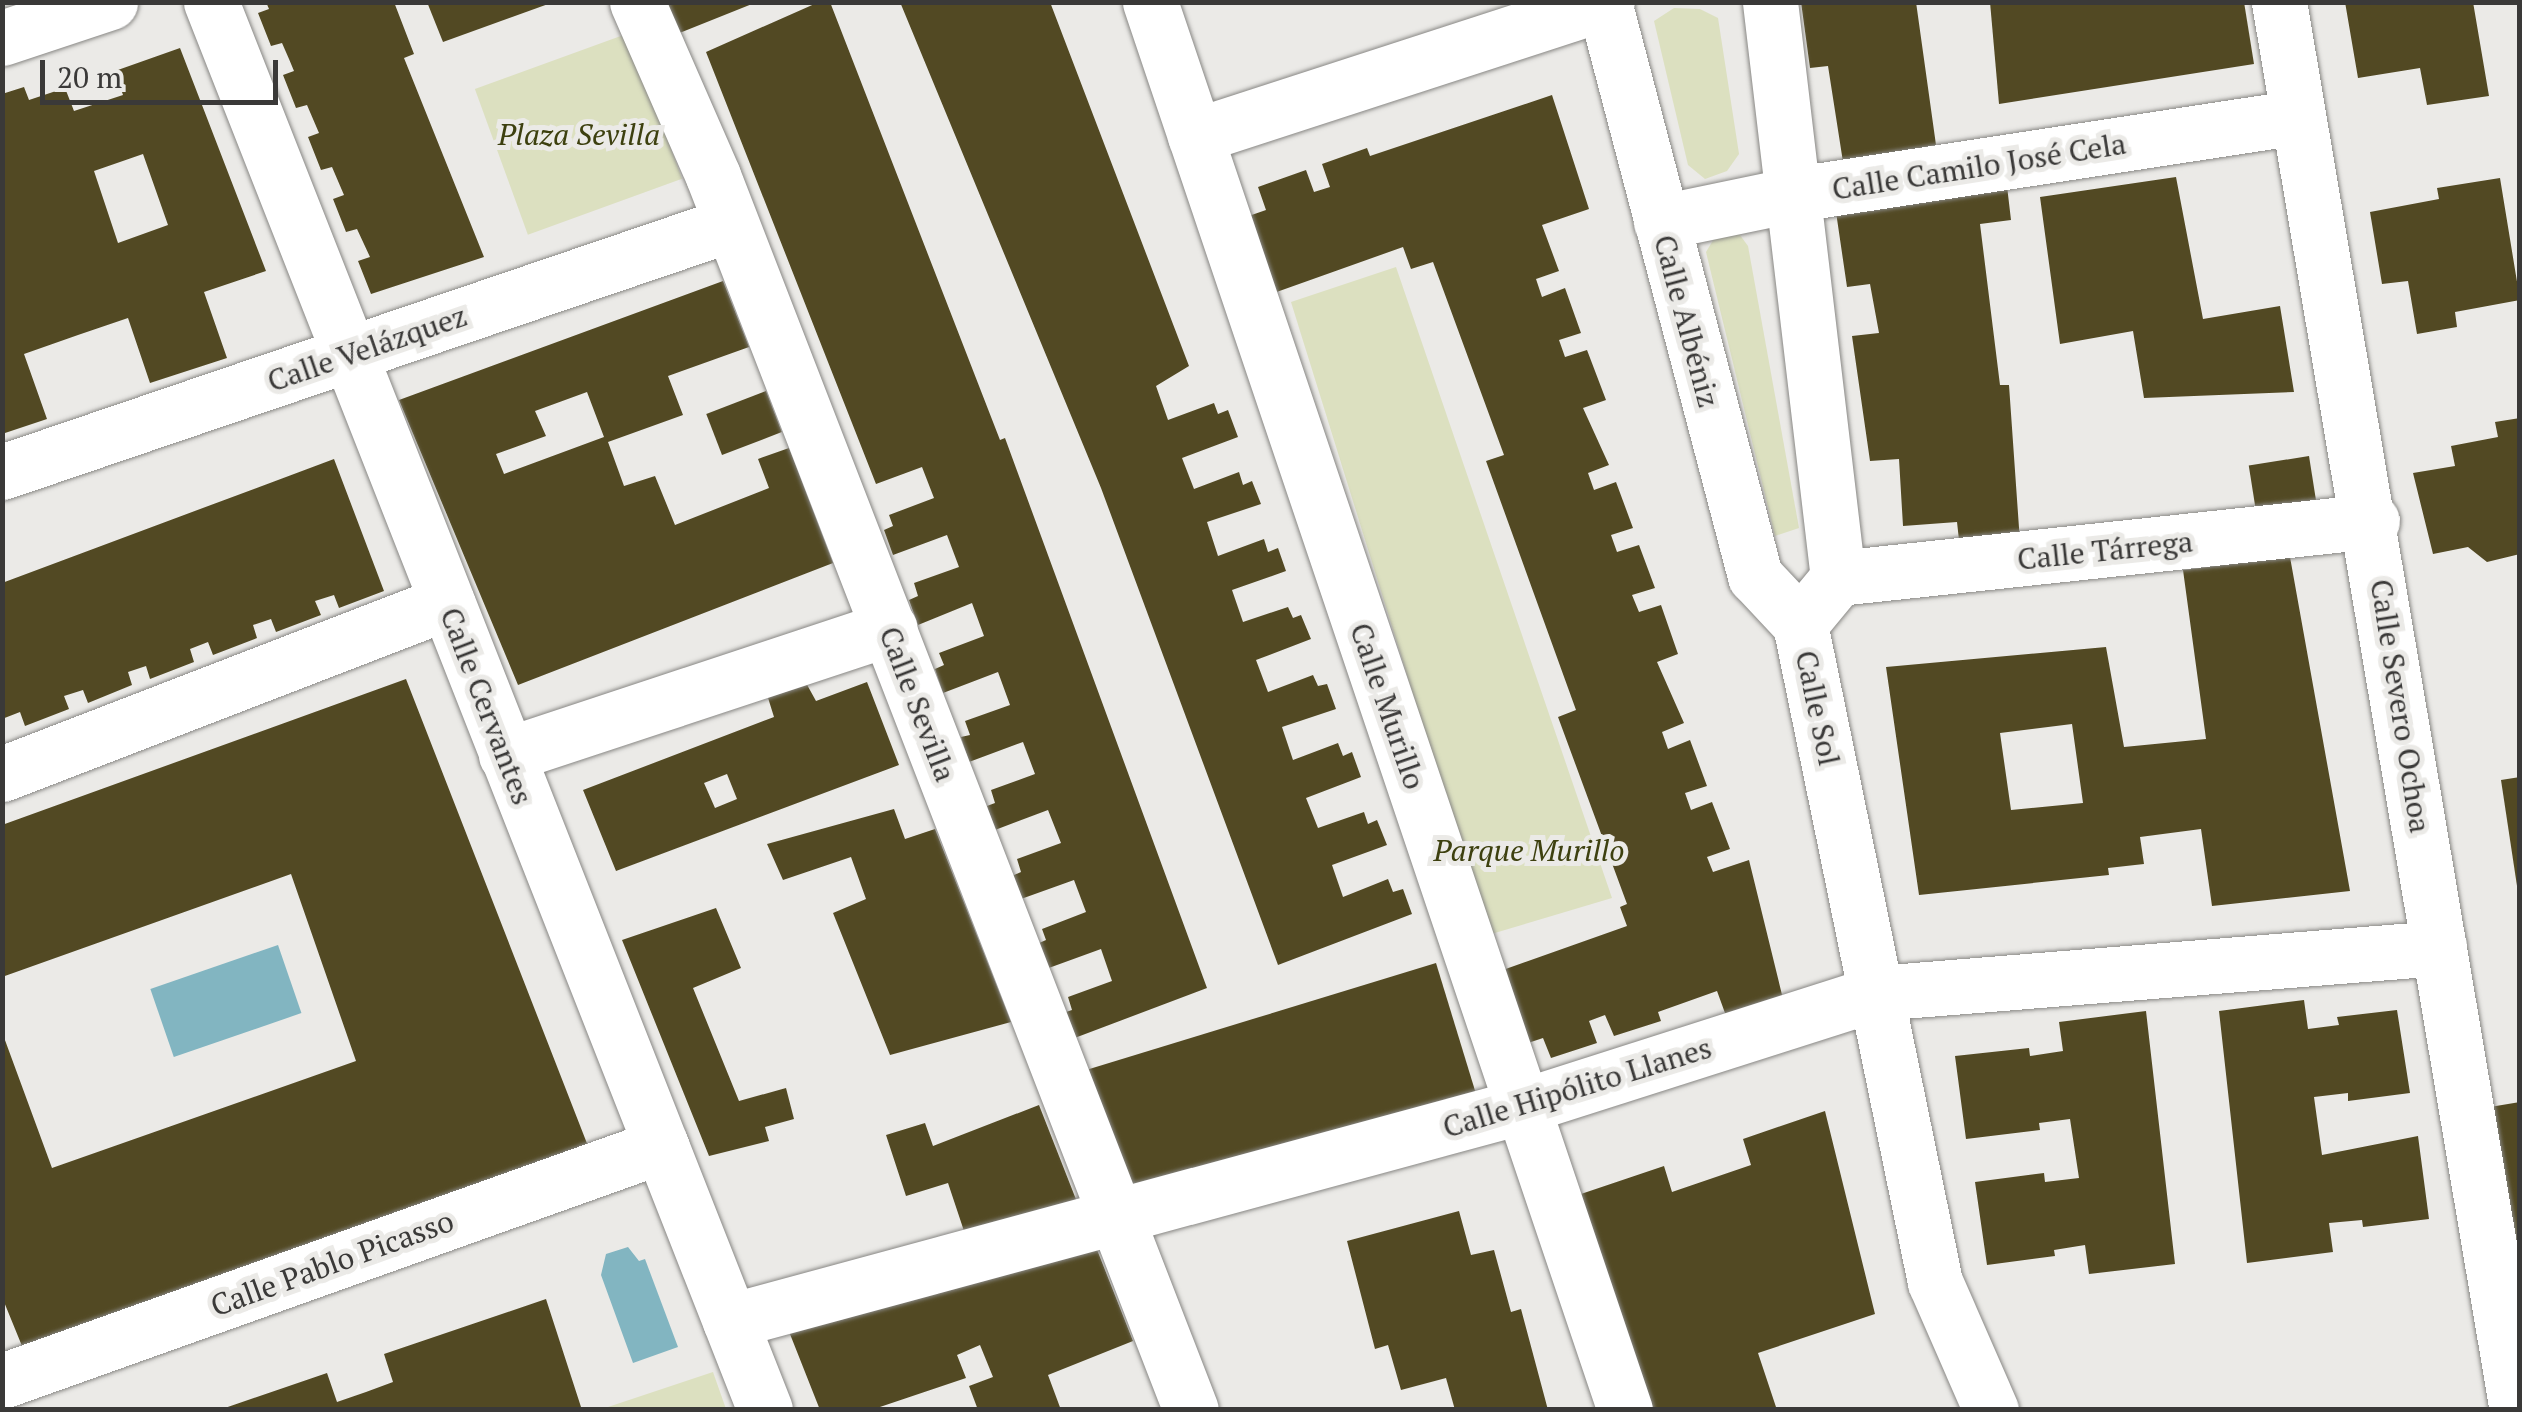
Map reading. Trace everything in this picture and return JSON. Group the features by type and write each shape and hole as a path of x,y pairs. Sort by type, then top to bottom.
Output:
{"street":[{"path":"2,38 110,2"},
{"name":"Calle Cervantes","path":"210,2 765,1410"},
{"name":"Calle Sevilla","path":"637,2 731,224 890,628 1190,1410"},
{"name":"Calle Murillo","path":"1150,2 1625,1410"},
{"path":"1770,2 1796,194 1838,578"},
{"name":"Calle Severo Ochoa","path":"2280,2 2372,521 2518,1410"},
{"path":"1195,136 1605,3"},
{"name":"Calle Albéniz","path":"1605,3 1756,576 1800,624"},
{"name":"Calle Camilo José Cela","path":"1661,222 1796,194 2298,117"},
{"name":"Calle Velázquez","path":"2,472 731,224"},
{"name":"Calle Tárrega","path":"1838,578 2372,521"},
{"name":"Calle Sol","path":"1838,578 1800,624 1935,1282 1990,1410"},
{"path":"2,774 447,602"},
{"path":"506,756 890,628"},
{"name":"Calle Hipólito Llanes","path":"730,1321 1523,1106 1877,993 2440,948"},
{"name":"Calle Pablo Picasso","path":"2,1381 661,1146"}],"green space":[{"path":"1674,8 1700,9 1718,18 1739,154 1727,171 1705,179 1688,165 1654,21"},
{"name":"Plaza Sevilla","path":"629,33 682,179 528,235 475,89"},
{"path":"1737,231 1748,246 1799,528 1775,536 1706,252 1718,232"},
{"name":"Parque Murillo","path":"1396,267 1612,898 1488,935 1291,302"},
{"path":"713,1372 726,1409 602,1409"}],"water":[{"path":"278,945 301,1013 174,1057 150,989"},
{"path":"628,1247 639,1261 645,1259 678,1347 633,1363 601,1275 606,1254"}],"building":[{"path":"266,2 394,2 414,54 404,58 484,257 371,294 358,261 370,257 357,229 346,232 333,199 344,195 332,167 321,170 308,137 319,133 307,105 296,108 283,75 294,71 282,43 271,46 258,13 269,9"},
{"path":"427,2 551,2 551,3 443,42"},
{"path":"654,2 757,2 667,38"},
{"path":"819,2 830,2 1000,440 1005,438 1207,988 1072,1039 1063,1013 1072,1010 1068,997 1112,981 1101,949 1046,969 1037,944 1046,940 1042,929 1086,912 1074,880 1021,899 1012,876 1021,872 1017,859 1061,843 1048,810 995,830 987,806 995,803 991,790 1035,774 1023,742 969,762 961,737 970,735 965,721 1010,705 998,672 943,693 935,669 944,665 939,653 984,636 972,603 918,625 909,600 918,596 914,583 959,567 947,535 893,555 884,530 893,526 889,515 934,498 922,467 876,484 706,52"},
{"path":"900,2 1050,2 1189,366 1156,386 1168,420 1214,403 1218,414 1228,410 1238,437 1182,458 1194,489 1239,472 1243,485 1252,481 1261,504 1207,522 1218,556 1264,539 1268,552 1278,548 1286,571 1232,590 1243,622 1288,607 1293,618 1301,615 1311,639 1256,660 1268,692 1313,675 1318,686 1327,684 1336,709 1282,727 1293,760 1338,743 1343,756 1352,752 1361,777 1306,798 1318,828 1364,812 1368,824 1377,820 1387,845 1332,865 1343,897 1388,879 1393,892 1403,889 1412,914 1278,965 1101,488"},
{"path":"1801,2 1916,2 1936,145 1843,162 1828,66 1810,68"},
{"path":"1990,2 2244,2 2254,64 1999,104"},
{"path":"2345,2 2473,2 2489,96 2427,105 2420,68 2358,78"},
{"path":"180,48 266,271 204,292 227,358 150,383 128,318 24,354 47,419 2,434 2,94 24,87 29,100 65,88 74,111 123,95 115,71","holes":["143,154 168,225 118,243 94,171"]},
{"path":"1552,95 1589,209 1542,225 1559,271 1536,279 1542,297 1565,288 1581,333 1559,340 1565,357 1587,350 1606,400 1583,408 1609,465 1588,473 1594,490 1616,482 1633,528 1611,535 1617,552 1639,545 1655,588 1632,595 1639,612 1661,605 1678,654 1657,662 1684,723 1662,732 1668,749 1690,740 1707,786 1685,793 1691,810 1712,802 1730,849 1707,857 1713,872 1749,860 1785,1007 1729,1024 1717,991 1658,1012 1661,1021 1614,1036 1605,1015 1589,1021 1597,1043 1551,1058 1543,1038 1525,1044 1500,971 1627,926 1620,907 1627,904 1558,717 1576,710 1486,461 1504,455 1433,262 1411,269 1403,247 1271,294 1243,218 1266,210 1258,187 1306,170 1314,192 1330,187 1322,164 1367,148 1370,156"},
{"path":"2176,177 2203,319 2280,306 2294,392 2144,398 2133,331 2060,344 2040,197"},
{"path":"2500,178 2520,300 2455,312 2457,327 2417,334 2408,281 2382,284 2370,212 2439,199 2437,188"},
{"path":"2007,186 2011,220 1980,224 2000,385 2009,385 2020,542 1960,549 1957,522 1903,526 1899,459 1870,461 1852,336 1879,333 1870,284 1847,287 1836,212"},
{"path":"723,281 749,347 668,376 683,415 608,442 624,486 655,476 675,525 769,488 758,459 789,448 833,563 518,685 399,400","holes":["587,392 604,437 504,474 496,454 546,436 535,411"]},
{"path":"766,391 782,432 722,455 706,414"},
{"path":"2520,418 2520,554 2487,562 2468,547 2433,554 2413,473 2455,466 2451,446 2498,437 2495,422"},
{"path":"2309,456 2317,504 2256,514 2249,466"},
{"path":"334,459 384,591 339,608 334,595 315,601 321,615 276,632 271,619 253,625 257,638 213,655 208,642 190,649 194,662 150,679 146,666 128,672 132,685 88,703 83,690 64,696 69,709 25,726 20,712 2,719 2,583"},
{"path":"2290,557 2350,891 2212,906 2201,829 2140,837 2144,864 2108,868 2109,875 1919,895 1886,667 2106,647 2124,747 2206,739 2183,570","holes":["2072,724 2083,803 2011,810 2000,733"]},
{"path":"800,672 816,701 867,682 899,765 616,871 583,790 774,717 764,685","holes":["727,774 737,799 715,808 704,783"]},
{"path":"406,679 588,1146 22,1346 2,1297 2,1032 52,1168 356,1061 291,874 2,977 2,825"},
{"path":"2520,777 2520,886 2517,886 2501,780"},
{"path":"894,809 905,839 935,829 1011,1022 890,1055 833,913 866,899 851,857 783,880 767,844"},
{"path":"716,908 741,968 693,988 739,1101 786,1088 794,1119 765,1127 769,1141 709,1156 622,940"},
{"path":"1436,963 1476,1094 1127,1201 1087,1070"},
{"path":"2304,1000 2308,1029 2339,1025 2337,1017 2397,1010 2410,1093 2348,1101 2348,1093 2314,1097 2322,1155 2418,1136 2429,1219 2363,1227 2362,1220 2329,1223 2333,1252 2247,1263 2219,1011"},
{"path":"2146,1011 2175,1264 2089,1274 2085,1245 2054,1250 2055,1256 1987,1265 1975,1182 2044,1173 2045,1182 2079,1178 2070,1119 2039,1123 2040,1130 1966,1139 1955,1056 2029,1048 2030,1056 2063,1051 2059,1022"},
{"path":"2520,1102 2520,1272 2490,1107"},
{"path":"1039,1105 1079,1207 967,1240 948,1183 906,1196 886,1135 925,1123 933,1146"},
{"path":"1825,1111 1875,1314 1758,1353 1777,1410 1650,1410 1578,1195 1664,1166 1672,1192 1751,1165 1743,1139"},
{"path":"1459,1211 1471,1255 1494,1250 1511,1312 1521,1309 1548,1410 1455,1410 1446,1378 1401,1390 1388,1345 1375,1349 1347,1241"},
{"path":"1094,1242 1133,1341 1048,1375 1061,1410 978,1410 969,1386 993,1377 980,1345 957,1355 966,1378 871,1410 820,1410 788,1329"},
{"path":"546,1299 581,1407 219,1410 327,1373 337,1402 393,1382 384,1354"}]}
